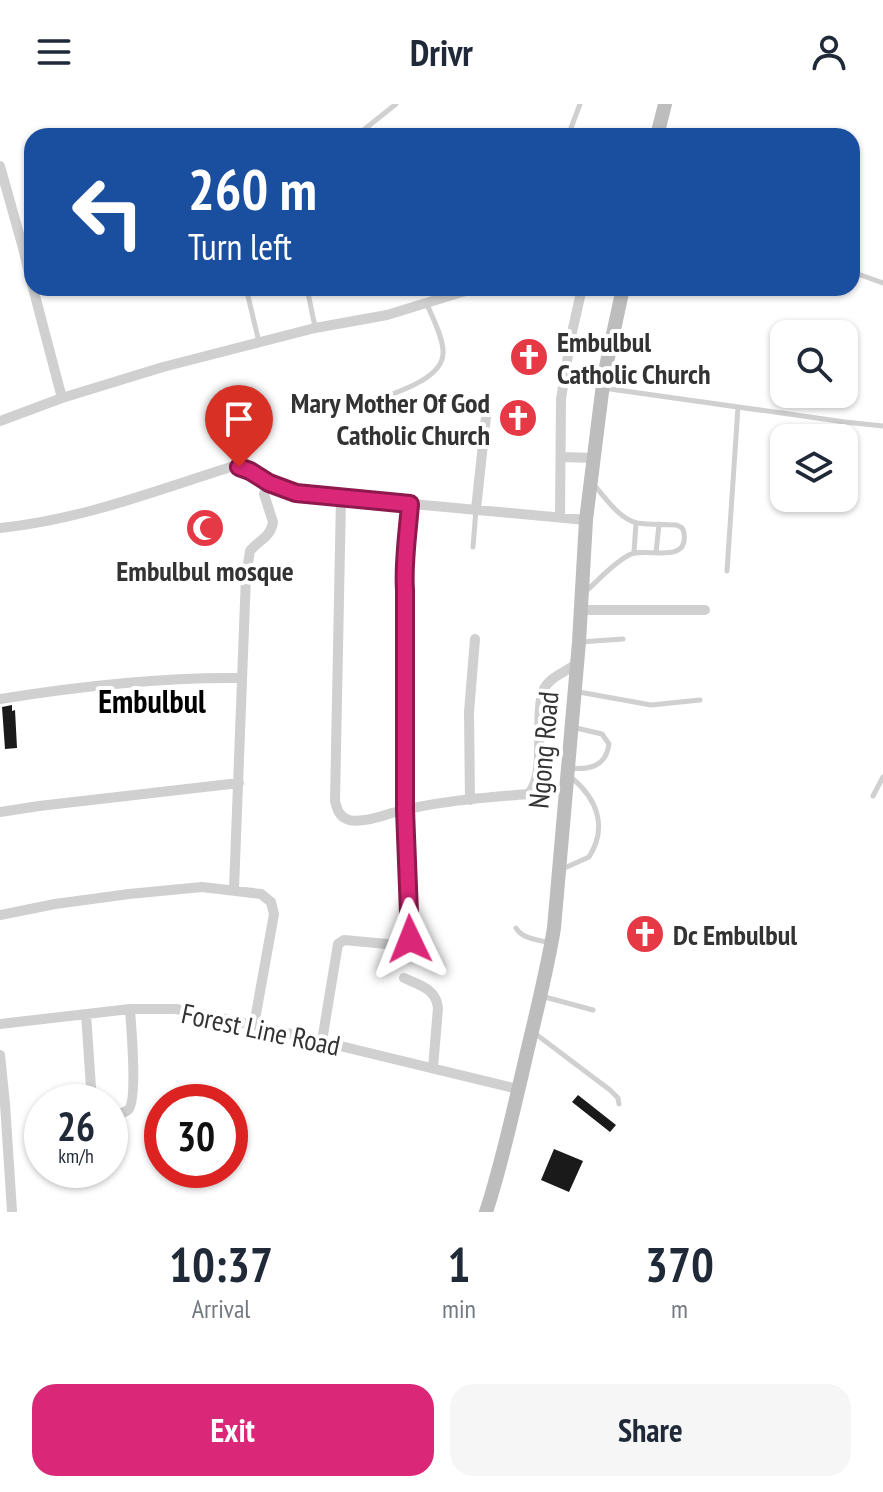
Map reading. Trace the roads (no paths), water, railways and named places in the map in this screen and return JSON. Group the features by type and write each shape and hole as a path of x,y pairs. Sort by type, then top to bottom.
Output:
{"main road":[{"path":"659,128 665,104"},
{"name":"Ngong Road","path":"486,1212 552,944 579,642 586,520 603,388 621,296"}],"street":[{"path":"0,166 24,235"},
{"path":"35,296 62,398"},
{"path":"0,421 163,367 315,328 387,315 449,296"},
{"path":"560,517 561,399 580,296"},
{"path":"476,509 487,407"},
{"path":"561,457 594,458"},
{"path":"0,528 105,507 234,466 245,468 269,483 304,494 586,520"},
{"path":"234,889 245,583 252,548 268,536 273,526 264,497 269,483"},
{"path":"341,497 335,801 338,811 345,818 378,817 428,804 528,794 535,788 544,689 577,663"},
{"path":"410,504 404,573 405,810 410,939"},
{"path":"581,610 705,610"},
{"path":"470,800 469,712 475,639"},
{"path":"0,699 135,682 242,678"},
{"path":"0,812 239,783"},
{"path":"0,915 52,904 202,887 261,894 269,900 274,910 254,1025"},
{"path":"322,1041 338,944 344,940 387,944"},
{"path":"404,978 433,993 437,999 433,1068"},
{"path":"128,1109 132,1104 133,1085 130,1009"},
{"name":"Forest Line Road","path":"0,1024 130,1009 176,1009 518,1089"},
{"path":"86,1014 91,1084"},
{"path":"0,1055 12,1211"}],"lane":[{"path":"366,128 396,104"},
{"path":"571,128 580,104"},
{"path":"860,275 883,283"},
{"path":"248,296 259,343"},
{"path":"309,296 315,328"},
{"path":"367,404 430,377 440,366 444,356 443,346 427,303"},
{"path":"603,388 883,426"},
{"path":"727,571 738,407"},
{"path":"582,595 634,552 679,551 683,547 684,532 681,527 636,523 617,511 591,481"},
{"path":"473,547 476,509"},
{"path":"634,552 636,523"},
{"path":"656,553 659,524"},
{"path":"579,642 623,639"},
{"path":"574,691 651,705 700,700"},
{"path":"567,771 595,767 604,760 609,744 602,734 571,727"},
{"path":"559,871 589,857 598,837 598,815 593,802 567,771"},
{"path":"873,796 883,777"},
{"path":"516,928 518,933 552,944"},
{"path":"541,995 593,1010"},
{"path":"532,1031 610,1090 618,1098 619,1104"}],"place":[{"name":"Embulbul Catholic Church","path":"529,357"},
{"name":"Mary Mother Of God Catholic Church","path":"518,418"},
{"name":"Embulbul mosque","path":"205,528"},
{"name":"Dc Embulbul","path":"645,934"}],"district":[{"name":"Embulbul","path":"152,701"}]}
